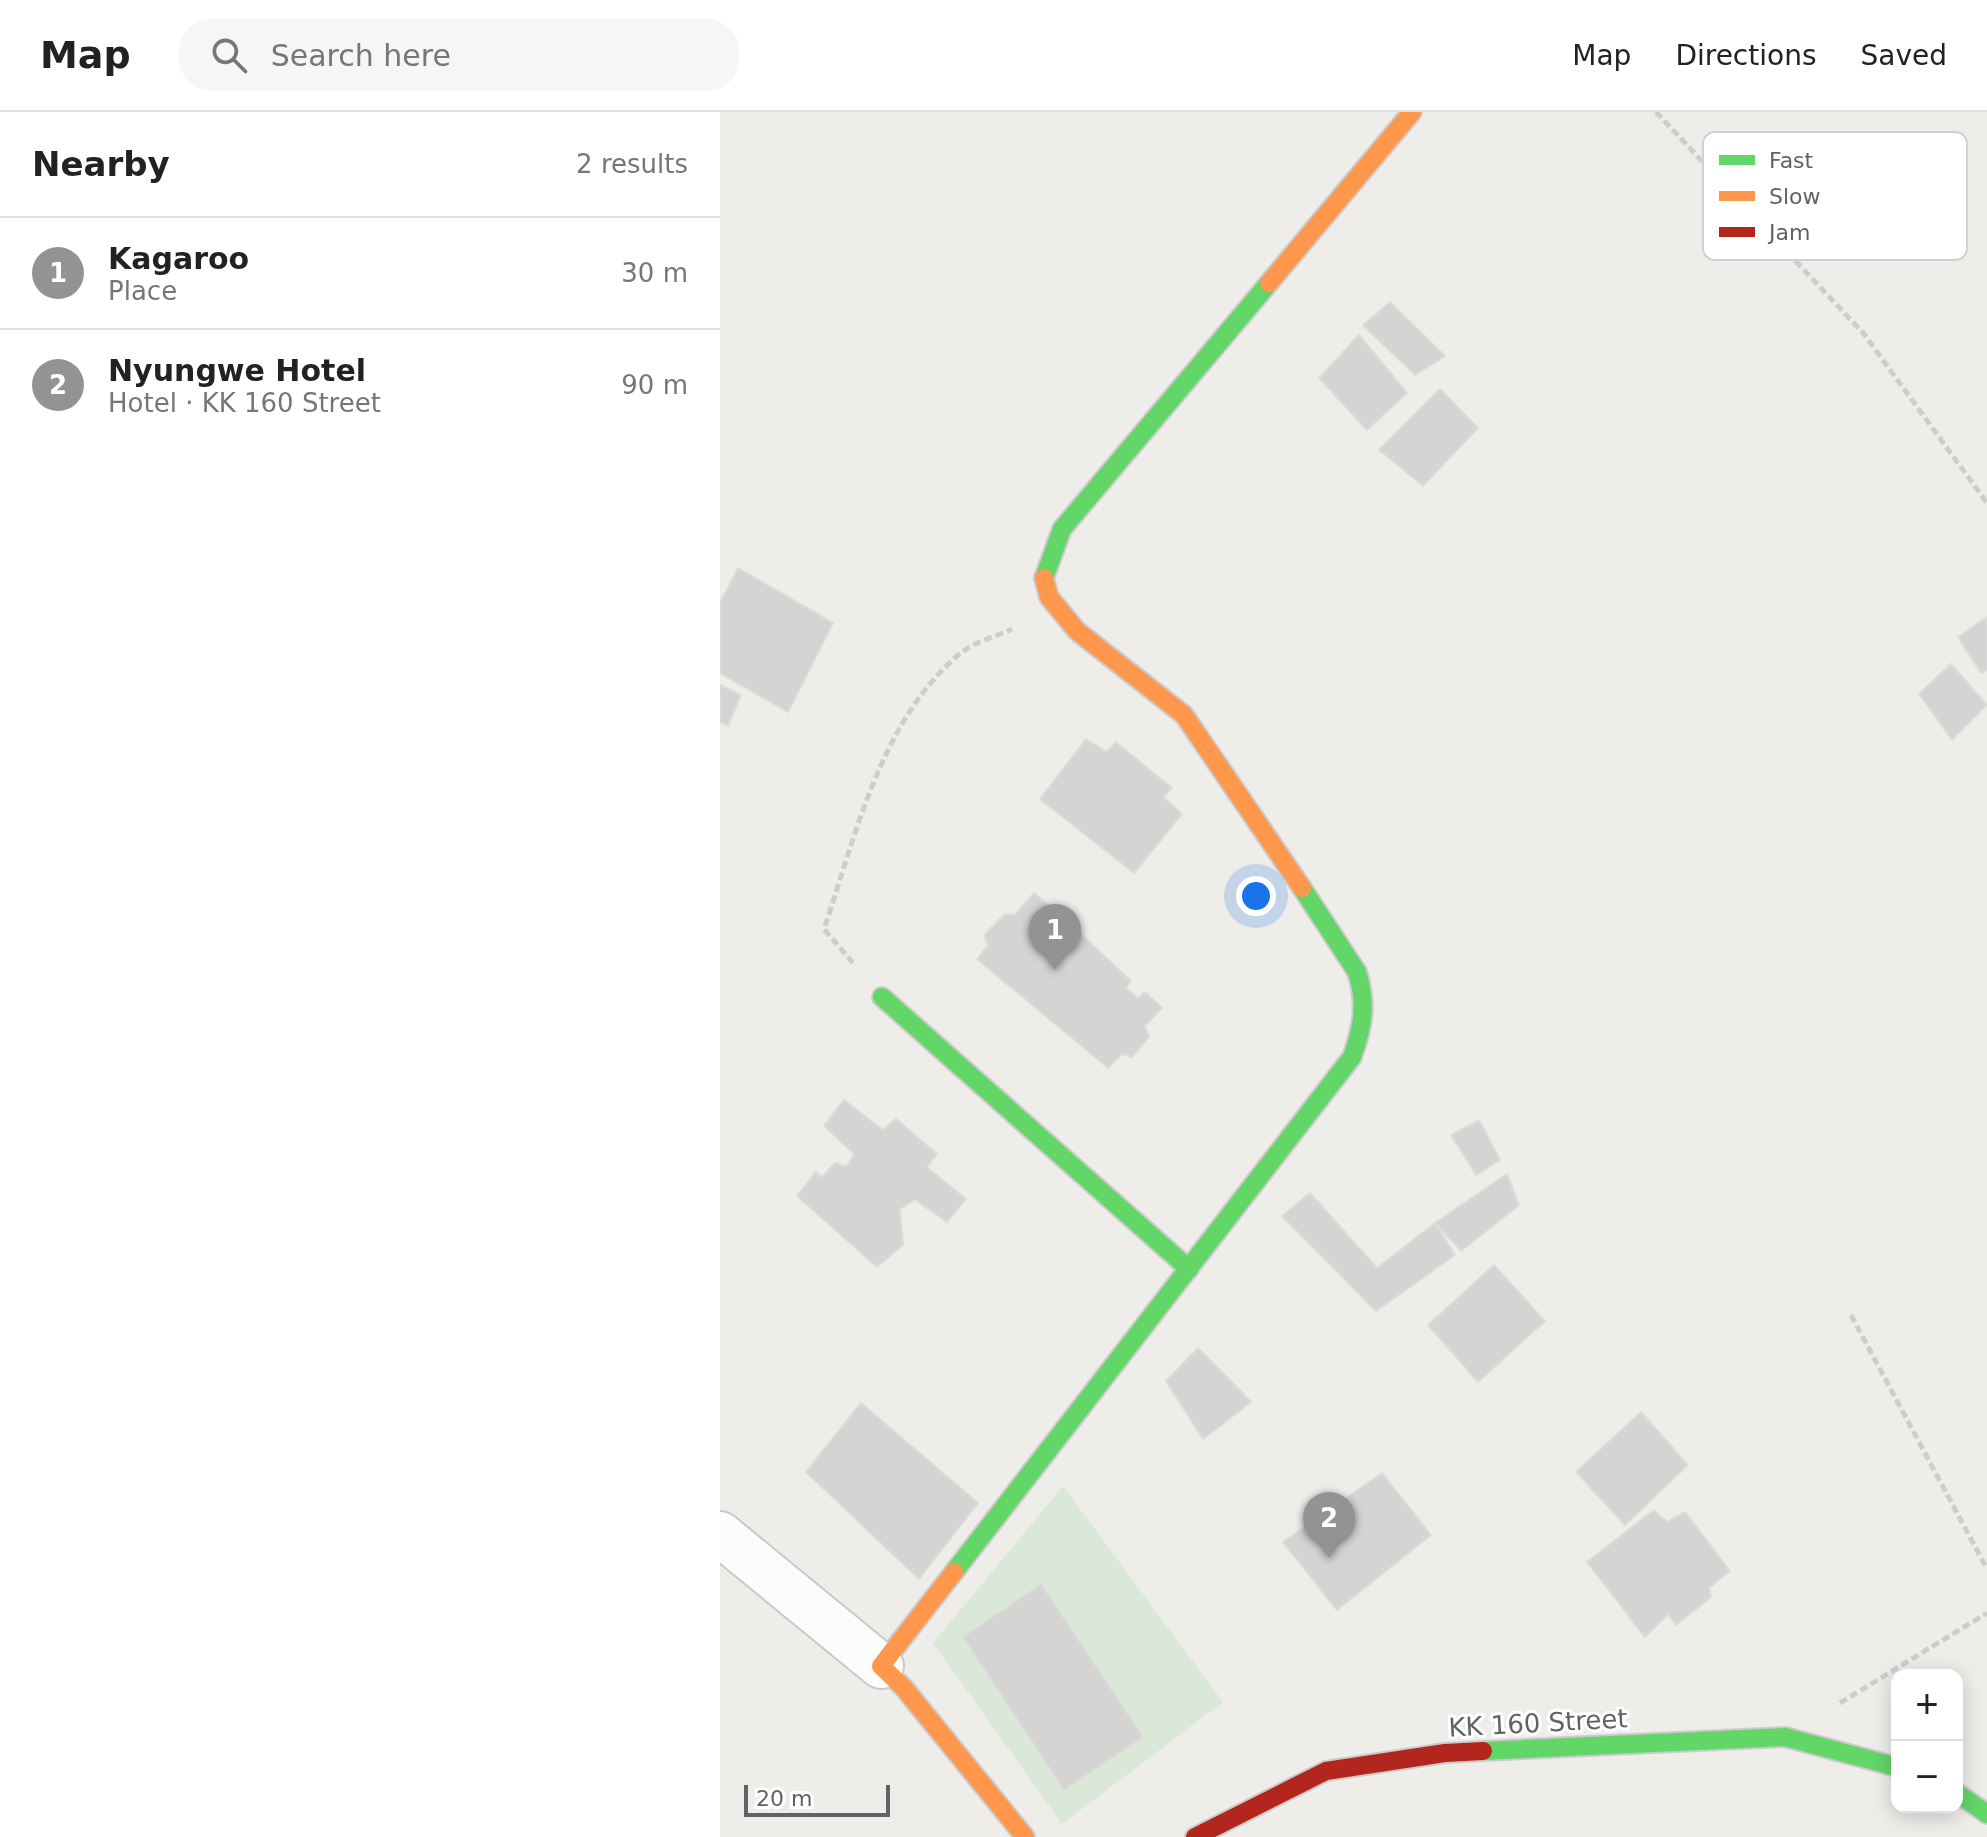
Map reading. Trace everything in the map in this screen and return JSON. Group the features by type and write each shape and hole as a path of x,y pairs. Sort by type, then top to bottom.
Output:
{"street":[{"path":"881,1666 1352,1057 1363,1030 1366,998 1357,972 1203,739 1173,704 1082,635 1055,609 1044,583 1050,552 1062,529 1350,182 1412,112"},
{"path":"882,997 1189,1269"},
{"path":"720,1534 904,1688 1025,1837"},
{"name":"KK 160 Street","path":"1195,1837 1326,1771 1445,1753 1785,1737 1891,1765"},
{"path":"1963,1797 1987,1814"}],"path":[{"path":"1656,112 1703,162"},
{"path":"1795,260 1864,334 1987,503"},
{"path":"882,997 824,929 874,780 904,717 963,651 1055,609"},
{"path":"1851,1315 1987,1569"},
{"path":"1785,1737 1987,1613"}],"green space":[{"path":"1063,1486 1223,1702 1062,1824 933,1643"}],"building":[{"path":"1390,302 1445,356 1415,375 1363,325"},
{"path":"1359,335 1407,393 1367,430 1319,378"},
{"path":"1440,389 1478,428 1423,486 1379,450"},
{"path":"738,568 833,623 788,712 720,673 720,603"},
{"path":"1987,617 1987,670 1981,673 1958,637"},
{"path":"1951,664 1987,705 1952,740 1919,694"},
{"path":"720,685 741,695 728,726 720,722"},
{"path":"1086,739 1107,752 1116,742 1172,788 1163,797 1182,814 1134,873 1040,799"},
{"path":"1034,893 1051,908 1047,915 1057,923 1064,918 1131,981 1126,988 1138,998 1145,992 1162,1008 1145,1026 1149,1037 1132,1057 1122,1054 1108,1068 977,959 988,945 984,935 1005,914 1015,915"},
{"path":"844,1100 883,1130 896,1119 937,1154 927,1167 966,1199 947,1222 915,1200 900,1209 903,1245 877,1267 797,1196 816,1172 822,1177 835,1163 847,1166 854,1154 824,1126"},
{"path":"1479,1120 1500,1160 1476,1175 1451,1135"},
{"path":"1507,1174 1519,1205 1461,1251 1435,1223"},
{"path":"1310,1193 1377,1268 1435,1223 1455,1255 1376,1311 1282,1216"},
{"path":"1494,1265 1545,1321 1478,1382 1428,1325"},
{"path":"1198,1348 1251,1402 1203,1439 1166,1381"},
{"path":"861,1403 978,1503 919,1579 806,1472"},
{"path":"1641,1412 1688,1465 1625,1525 1576,1472"},
{"path":"1382,1473 1431,1535 1337,1610 1283,1542"},
{"path":"1654,1510 1667,1522 1685,1512 1730,1571 1709,1588 1711,1597 1676,1625 1668,1614 1645,1637 1587,1562"},
{"path":"1041,1584 1143,1737 1064,1790 963,1637"}],"traffic: fast":[{"path":"1044,578 1062,529 1269,283"},
{"path":"954,1572 1352,1057 1362,1015 1362,994 1357,972 1302,888"},
{"path":"882,997 1189,1269"},
{"path":"1483,1751 1785,1737 1891,1765"},
{"path":"1963,1797 1987,1814"}],"traffic: slow":[{"path":"1269,283 1412,112"},
{"path":"1044,578 1049,597 1077,631 1184,715 1302,888"},
{"path":"954,1572 881,1666 904,1688 1025,1837"}],"traffic: jam":[{"path":"1195,1837 1326,1771 1445,1753 1483,1751"}],"place":[{"name":"Kagaroo","path":"1055,970"},
{"name":"Nyungwe Hotel","path":"1329,1558"}]}
